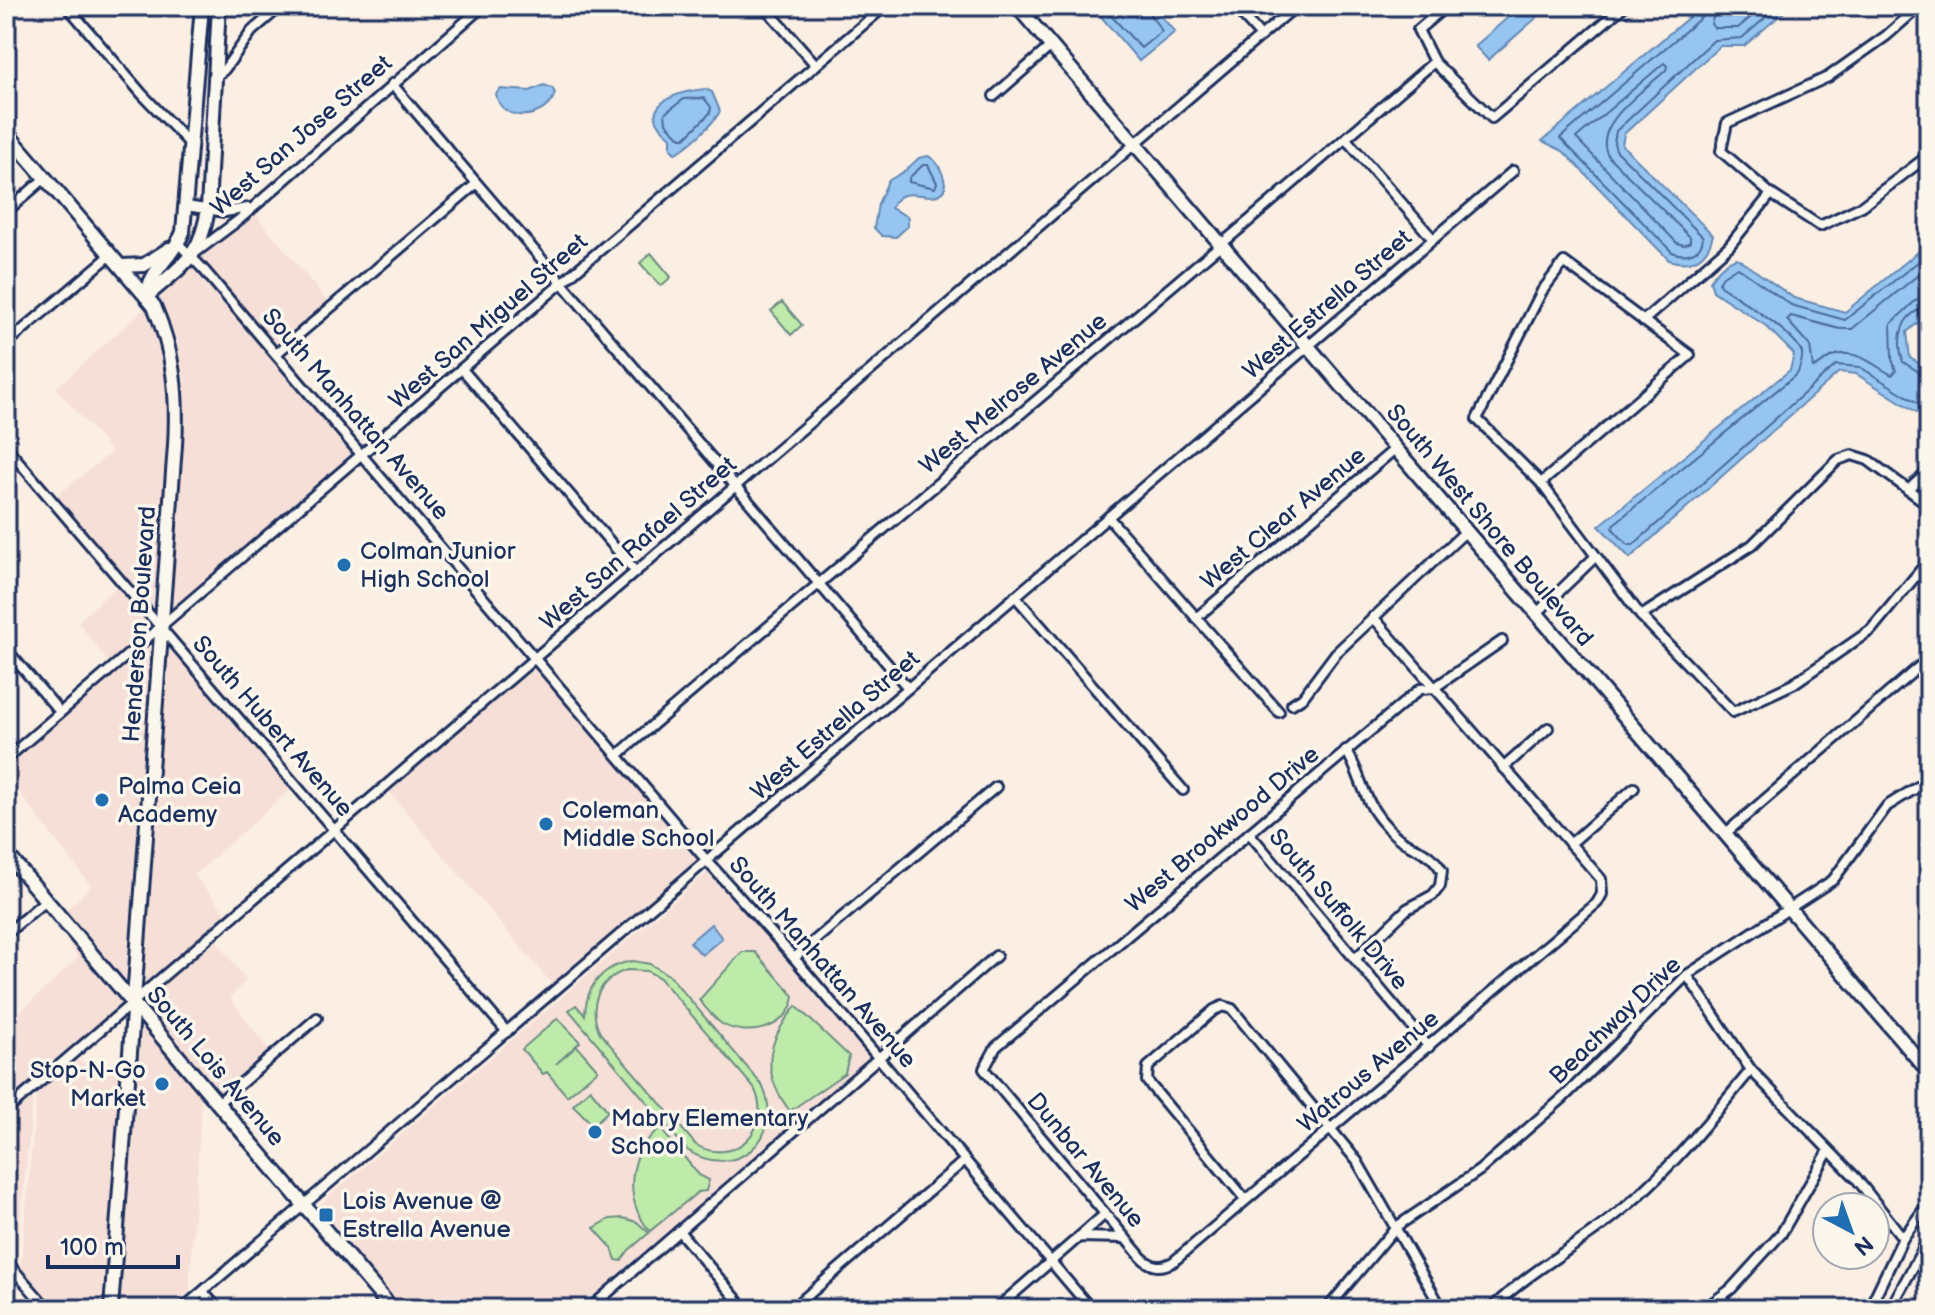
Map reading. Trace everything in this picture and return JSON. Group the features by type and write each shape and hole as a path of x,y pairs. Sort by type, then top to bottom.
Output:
{"street":[{"path":"67,6 142,94 190,144"},
{"path":"147,296 150,280 183,232 202,6"},
{"path":"194,255 202,237 208,208 219,6"},
{"path":"196,74 216,76 224,70 252,31 281,6"},
{"name":"West San Jose Street","path":"147,296 233,225 483,6"},
{"path":"764,6 816,65"},
{"name":"West San Miguel Street","path":"6,759 885,6"},
{"name":"South West Shore Boulevard","path":"1017,6 1929,1072"},
{"path":"1234,6 1261,36"},
{"name":"West San Rafael Street","path":"6,1111 1296,6"},
{"path":"1446,6 1418,30 1434,62 1492,118 1624,6"},
{"path":"1920,6 1886,36 1828,77 1727,123 1721,151 1771,194 1820,226 1862,206 1929,155"},
{"path":"994,96 1051,46"},
{"name":"West Melrose Avenue","path":"618,755 1434,62"},
{"path":"392,84 908,688"},
{"path":"6,132 147,296"},
{"path":"1346,139 1433,239"},
{"name":"West Estrella Street","path":"182,1309 1513,171"},
{"path":"6,212 45,178"},
{"path":"276,354 476,184"},
{"path":"1643,321 1729,246 1771,194"},
{"path":"186,206 235,212 249,208"},
{"path":"122,266 144,265 178,243"},
{"name":"South Manhattan Avenue","path":"178,243 194,255 1091,1309"},
{"path":"6,344 112,254"},
{"path":"1541,483 1690,355 1564,262 1542,291 1477,419 1541,483 1641,616 1733,712 1793,684 1871,630 1929,560"},
{"name":"Henderson Boulevard","path":"111,1309 177,402 167,338 147,296"},
{"path":"462,369 635,571"},
{"name":"South Hubert Avenue","path":"7,448 507,1032"},
{"name":"West Clear Avenue","path":"1196,618 1396,448"},
{"path":"1641,616 1752,545 1838,460 1852,455 1868,460 1929,505"},
{"path":"1908,490 1929,471"},
{"path":"1108,517 1279,712"},
{"path":"1292,704 1303,697 1336,653 1465,532"},
{"path":"1536,614 1595,557"},
{"path":"1015,596 1183,790"},
{"path":"1373,617 1570,844 1634,788"},
{"name":"West Brookwood Drive","path":"984,1069 996,1047 1346,750 1420,689 1434,688 1502,641"},
{"path":"6,649 60,712"},
{"path":"1726,833 1929,658"},
{"path":"1503,768 1548,728"},
{"path":"1346,750 1357,767 1362,785 1379,818 1400,840 1434,857 1442,871 1440,886 1433,895 1407,909 1355,959"},
{"name":"Beachway Drive","path":"1327,1309 1396,1227 1480,1170 1563,1098 1687,975 1833,880 1887,806 1929,782"},
{"path":"794,958 996,787"},
{"name":"South Suffolk Drive","path":"1249,833 1429,1047"},
{"name":"Watrous Avenue","path":"1162,1267 1173,1262 1597,903 1602,894 1601,879 1570,844"},
{"name":"South Lois Avenue","path":"6,853 392,1309"},
{"path":"6,934 46,900"},
{"path":"589,1309 996,956"},
{"path":"1687,975 1751,1070 1856,1178 1903,1238"},
{"path":"1245,1199 1147,1081 1148,1067 1214,1010 1223,1006 1232,1009 1357,1161 1442,1309"},
{"path":"218,1103 317,1018"},
{"name":"Dunbar Avenue","path":"984,1069 1147,1263 1162,1267"},
{"path":"1491,1309 1514,1285 1610,1220 1683,1152 1751,1070"},
{"path":"1704,1309 1731,1289 1781,1234 1828,1152"},
{"path":"792,1309 964,1161"},
{"path":"1869,1309 1903,1238 1929,1202"},
{"path":"996,1309 1105,1214"},
{"path":"679,1231 745,1309"},
{"path":"1079,1237 1125,1238"},
{"path":"1890,1309 1929,1238"},
{"path":"6,1261 48,1309"},
{"path":"6,1281 16,1273"},
{"path":"203,1292 218,1309"}],"shaded area":[{"path":"255,214 329,303 276,347 199,259"},
{"path":"192,265 354,455 166,614 185,377 175,335 158,296"},
{"path":"151,303 175,376 157,614 55,497 112,452 56,388"},
{"path":"119,584 154,625 109,663 78,622"},
{"path":"165,637 292,788 194,875 226,914 137,989"},
{"path":"155,638 128,989 63,914 91,886 6,775 6,766"},
{"name":"Coleman Middle School","path":"535,657 708,862 557,990 384,786"},
{"name":"Mabry Elementary School","path":"709,871 874,1056 577,1309 403,1309 317,1207"},
{"path":"57,920 125,1000 16,1095 6,1081 6,1025 78,958"},
{"path":"230,924 217,941 246,980 230,998 270,1052 218,1096 139,1002"},
{"path":"144,1027 202,1095 189,1293 171,1309 53,1309 20,1272 37,1093 77,1061 137,1064 140,1028"},
{"path":"33,1094 16,1266 6,1253 15,1109"}],"green space":[{"path":"651,253 671,277 661,286 640,263"},
{"path":"782,302 802,325 791,335 771,311"},
{"path":"742,952 755,952 794,996 785,1016 766,1028 744,1030 722,1024 699,1000"},
{"path":"623,963 650,964 670,976 762,1085 768,1104 768,1122 762,1137 752,1149 722,1161 705,1159 687,1150 569,1010 576,1005 585,1015 589,994 598,978","holes":["627,970 647,971 660,978 754,1088 759,1117 747,1140 737,1147 711,1151 696,1145 600,1033 595,1004 602,987"]},
{"path":"796,1006 849,1056 845,1073 790,1111 774,1083 770,1057 778,1032"},
{"path":"558,1018 580,1042 556,1064 577,1046 598,1070 567,1096 522,1049"},
{"path":"590,1089 608,1111 593,1125 573,1105"},
{"path":"660,1128 699,1175 709,1180 706,1191 698,1192 650,1231 636,1205 632,1178 641,1151"},
{"path":"623,1218 637,1222 649,1233 621,1261 616,1260 612,1248 594,1228 610,1219"}],"water":[{"path":"1092,6 1152,6 1175,32 1139,61"},
{"path":"1521,6 1550,6 1488,60 1475,46"},
{"path":"1702,6 1791,6 1744,46 1720,46 1624,134 1622,145 1713,235 1707,250 1697,259 1677,262 1669,260 1563,151 1542,141"},
{"path":"544,85 555,93 551,102 544,109 525,115 506,111 496,94 500,89 530,91"},
{"path":"705,89 712,92 720,111 700,135 675,153 671,149 671,137 656,117 657,109 671,97"},
{"path":"928,156 941,170 945,190 932,196 903,195 896,200 891,208 908,217 908,226 896,237 882,236 874,228 878,204 888,181 919,158"},
{"path":"1929,243 1929,313 1907,332 1910,358 1929,369 1929,420 1856,374 1839,372 1630,558 1599,526 1790,370 1794,354 1766,326 1713,291 1710,281 1721,267 1737,258 1794,298 1845,312"},
{"path":"711,924 722,938 702,955 690,942"}],"place":[{"name":"Colman Junior High School","path":"344,565"},
{"name":"Palma Ceia Academy","path":"102,800"},
{"name":"Coleman Middle School","path":"546,824"},
{"name":"Stop-N-Go Market","path":"162,1084"},
{"name":"Mabry Elementary School","path":"595,1132"},
{"name":"Lois Avenue @ Estrella Avenue","path":"326,1215"}]}
